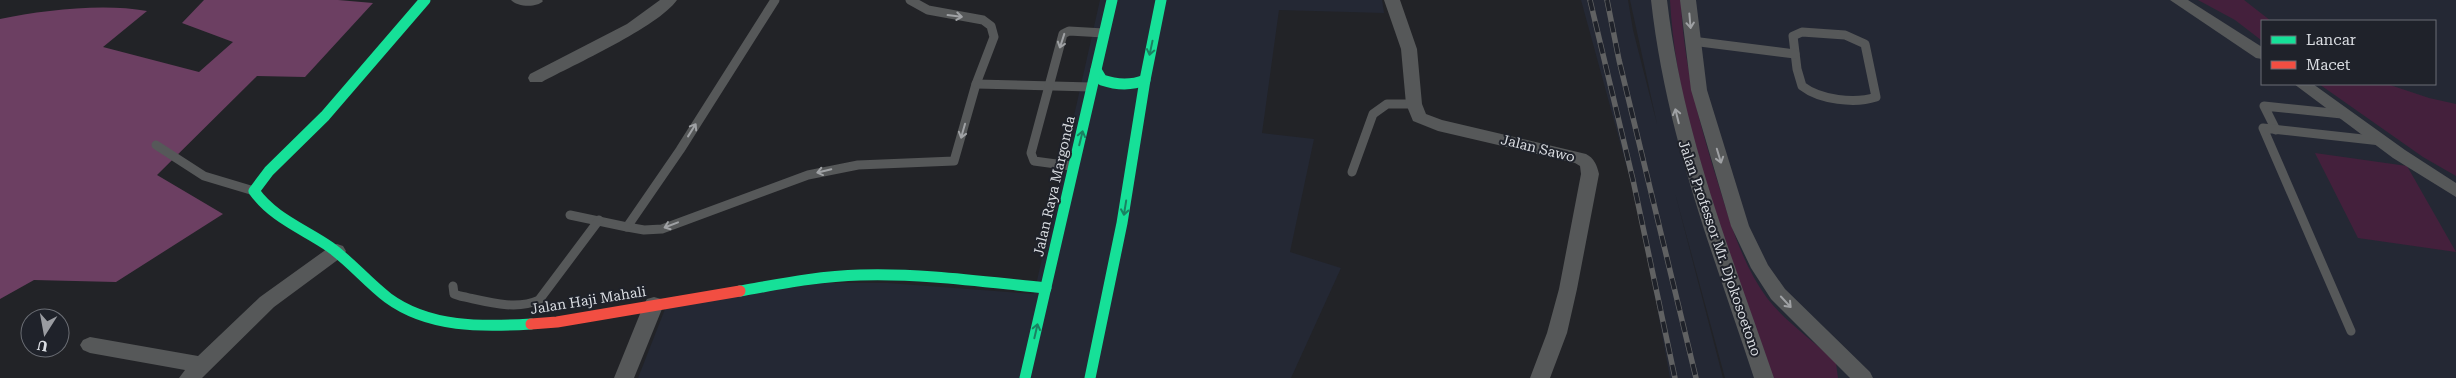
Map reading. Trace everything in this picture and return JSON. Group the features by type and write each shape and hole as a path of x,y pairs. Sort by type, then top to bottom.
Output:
{"main road":[{"path":"254,191 269,171 325,116 425,0"},
{"name":"Jalan Raya Margonda","path":"1025,378 1074,166 1094,100 1092,87 1112,0"},
{"path":"1090,378 1122,223 1133,99 1145,80 1161,0"},
{"path":"1096,70 1102,80 1114,84 1136,85 1145,80"},
{"path":"1112,95 1133,99"},
{"name":"Jalan Haji Mahali","path":"254,191 263,204 337,251 396,303 416,315 433,320 506,326 529,325 557,322 810,279 862,275 942,278 1046,288"}],"street":[{"path":"519,0 535,1"},
{"path":"536,78 653,14 669,0"},
{"path":"1392,0 1409,49 1414,104"},
{"name":"Jalan Professor Mr. Djokosoetono","path":"1660,0 1670,86 1684,143 1719,254 1748,327 1764,378"},
{"name":"Jalan Professor Mr. Djokosoetono","path":"1688,0 1692,41 1706,113 1740,226 1760,268 1778,294 1810,328 1863,378"},
{"path":"2178,0 2260,50"},
{"path":"2303,85 2342,114 2456,191"},
{"name":"Jalan Sawo","path":"1414,104 1416,113 1427,122 1580,158 1587,162 1589,166 1590,174 1568,289 1557,333 1540,378"},
{"path":"90,345 196,372 267,302 337,251"},
{"path":"624,378 654,304"}],"lane":[{"path":"627,227 680,150 775,0"},
{"path":"570,215 644,230 662,229 782,183 834,169 883,164 950,163 956,158 976,84 994,37 991,26 983,20 928,10 910,0"},
{"path":"1074,166 1034,161 1031,156 1048,86 1066,32 1105,33"},
{"path":"1802,32 1845,36 1862,40 1865,44 1876,97 1871,100 1849,99 1807,91 1800,80 1796,54 1793,36 1802,32"},
{"path":"1692,41 1796,54"},
{"path":"976,84 1092,87"},
{"path":"1352,172 1372,114 1387,104 1414,104"},
{"path":"2276,130 2264,106 2342,114"},
{"path":"2352,331 2264,128 2381,141"},
{"path":"156,145 204,176 254,191"},
{"path":"453,286 454,294 460,296 519,306 532,305 539,300 599,220"}],"shaded area":[{"path":"204,0 338,0 373,3 305,77 257,76 157,175 223,214 116,282 34,280 0,299 0,19 74,9 112,8 147,11 103,47 199,72 233,42 182,23"},
{"path":"1100,0 1382,0 1384,13 1279,10 1262,133 1314,139 1290,252 1341,268 1291,378 638,378 667,304 824,283 888,283 1034,294"},
{"path":"1581,0 1628,0 1633,30 1657,124 1630,0 2456,0 2456,378 1725,378 1675,193 1723,378 1670,378 1641,219"},
{"path":"1670,0 1681,0 1685,47 1698,115 1727,213 1750,271 1775,307 1836,363 1838,378 1773,378 1724,239 1695,145 1683,97 1675,49"},
{"path":"2198,0 2244,0 2270,20 2261,20 2261,40 2235,20"},
{"path":"2320,85 2390,85 2429,98 2456,104 2456,176 2423,157"},
{"path":"2315,153 2407,166 2456,252 2358,238"}],"railway":[{"path":"1590,0 1633,180 1675,378"},
{"path":"1607,0 1619,60 1696,378"}],"traffic: fast":[{"path":"425,0 325,116 269,171 254,191 260,200 276,214 334,250 378,290 412,312 445,322 480,326 531,324"},
{"path":"1025,378 1112,0"},
{"path":"1090,378 1122,223 1145,80 1161,0"},
{"path":"1096,70 1102,80 1113,83 1129,84 1145,80"},
{"path":"740,291 816,279 862,275 931,277 1046,288"}],"traffic: jam":[{"path":"531,324 557,322 740,291"}]}
